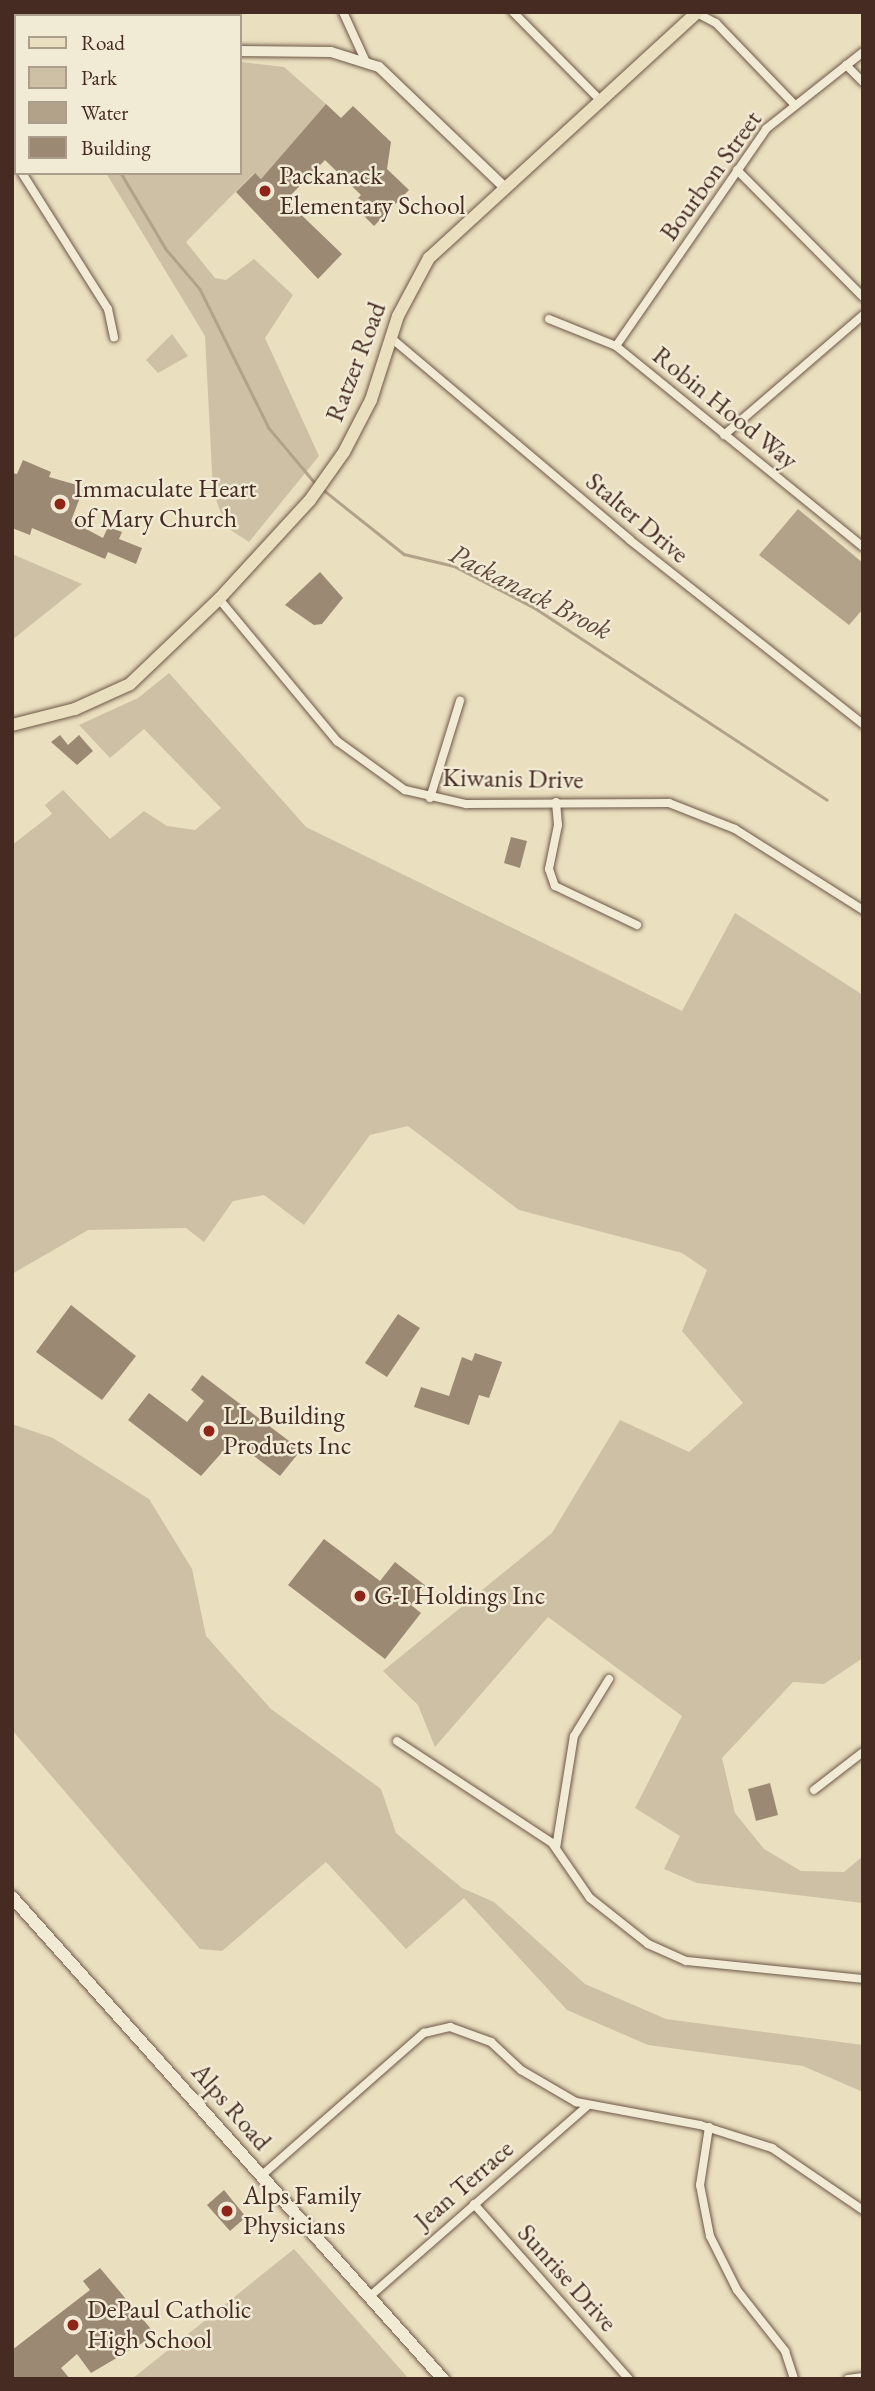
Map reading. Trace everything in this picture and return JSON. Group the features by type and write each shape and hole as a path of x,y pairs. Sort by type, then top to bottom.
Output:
{"main road":[{"name":"Ratzer Road","path":"12,726 75,709 130,684 219,599 321,485 371,400 390,337 426,262 504,187 696,13"},
{"name":"Alps Road","path":"12,1897 443,2379"}],"street":[{"path":"343,12 365,60"},
{"path":"513,12 600,100"},
{"path":"696,13 716,23 794,104"},
{"path":"242,51 331,52 365,60 394,78 504,187"},
{"name":"Bourbon Street","path":"616,346 766,129 794,104 863,52"},
{"path":"846,65 863,82"},
{"path":"737,170 863,297"},
{"path":"23,175 108,309 114,337"},
{"path":"724,435 863,315"},
{"name":"Robin Hood Way","path":"550,319 616,346 863,548"},
{"name":"Stalter Drive","path":"390,337 630,540 863,724"},
{"name":"Kiwanis Drive","path":"219,599 352,757 387,781 430,798 556,802 632,800 691,809 735,829 863,909"},
{"path":"430,798 460,701"},
{"path":"556,802 558,825 549,869 555,886 638,925"},
{"path":"555,1848 575,1736 609,1679"},
{"path":"397,1741 555,1848 590,1898 667,1954 863,1979"},
{"path":"814,1790 863,1752"},
{"path":"261,2176 438,2028 475,2032 537,2082 587,2106 709,2127 794,2158 863,2210"},
{"name":"Jean Terrace","path":"369,2297 587,2106"},
{"path":"709,2127 700,2185 710,2236 737,2290 785,2351 794,2379"},
{"name":"Sunrise Drive","path":"474,2204 629,2379"},
{"path":"848,2379 863,2377"}],"green space":[{"path":"12,12 160,12 14,14 12,95"},
{"path":"242,62 284,67 326,104 261,179 254,173 186,242 215,278 226,280 254,259 293,295 265,338 319,456 249,542 226,527 213,491 205,336 107,175 242,175"},
{"path":"172,334 188,356 158,373 146,360"},
{"path":"12,554 82,584 12,640"},
{"path":"169,673 306,827 682,1011 735,913 863,995 863,1658 824,1684 793,1682 722,1758 735,1813 764,1849 801,1871 844,1872 863,1856 863,1903 697,1883 664,1869 680,1836 635,1808 682,1716 548,1617 435,1747 418,1705 383,1671 552,1533 620,1420 689,1452 743,1403 682,1331 707,1270 682,1253 519,1210 408,1126 370,1135 304,1225 264,1195 233,1201 204,1242 186,1228 88,1230 12,1274 12,845 52,814 45,805 63,790 110,839 144,811 167,826 195,830 221,808 144,729 110,758 79,725 138,698"},
{"path":"12,1424 53,1438 149,1499 192,1569 206,1636 271,1709 381,1789 396,1833 462,1888 494,1902 585,1984 666,2019 863,2045 863,2092 803,2066 648,2045 567,2010 464,1898 406,1949 326,1862 222,1951 200,1949 12,1730"},
{"path":"294,2249 409,2379 132,2379"}],"water":[{"path":"798,509 863,563 863,609 849,625 759,555"}],"building":[{"name":"Packanack Elementary School","path":"326,104 341,118 353,106 391,142 387,169 409,190 374,226 352,204 361,195 325,160 290,196 291,205 342,254 318,279 236,192 255,173 261,179"},
{"path":"23,460 51,472 49,477 84,487 71,521 103,538 108,527 122,532 119,539 142,548 136,564 108,552 105,559 32,528 30,535 12,528 12,473 17,474"},
{"path":"320,572 343,598 322,624 314,625 285,605"},
{"path":"60,735 68,745 79,735 93,751 77,765 51,742"},
{"path":"511,837 527,841 520,868 504,863"},
{"path":"71,1305 136,1356 102,1400 36,1352"},
{"path":"398,1314 420,1328 387,1377 365,1363"},
{"path":"475,1353 502,1362 489,1398 479,1395 469,1425 414,1407 421,1387 449,1396 462,1357 472,1361"},
{"name":"LL Building Products Inc","path":"202,1375 301,1450 280,1476 233,1440 201,1476 128,1420 149,1393 187,1422 204,1401 191,1390"},
{"name":"G-I Holdings Inc","path":"324,1539 380,1581 395,1562 426,1586 411,1605 421,1613 385,1659 288,1585"},
{"path":"770,1783 778,1815 756,1821 748,1789"},
{"name":"Alps Family Physicians","path":"224,2190 246,2217 230,2231 207,2205"},
{"name":"DePaul Catholic High School","path":"100,2268 156,2335 91,2373 77,2354 61,2368 70,2379 12,2379 12,2350 90,2290 83,2281"}],"waterway":[{"name":"Packanack Brook","path":"122,175 166,249 200,289 269,428 316,484"},
{"name":"Packanack Brook","path":"321,488 404,554 454,566 535,608 827,800"}],"place":[{"name":"Packanack Elementary School","path":"265,191"},
{"name":"Immaculate Heart of Mary Church","path":"60,504"},
{"name":"LL Building Products Inc","path":"209,1431"},
{"name":"G-I Holdings Inc","path":"360,1596"},
{"name":"Alps Family Physicians","path":"227,2211"},
{"name":"DePaul Catholic High School","path":"73,2325"}]}
